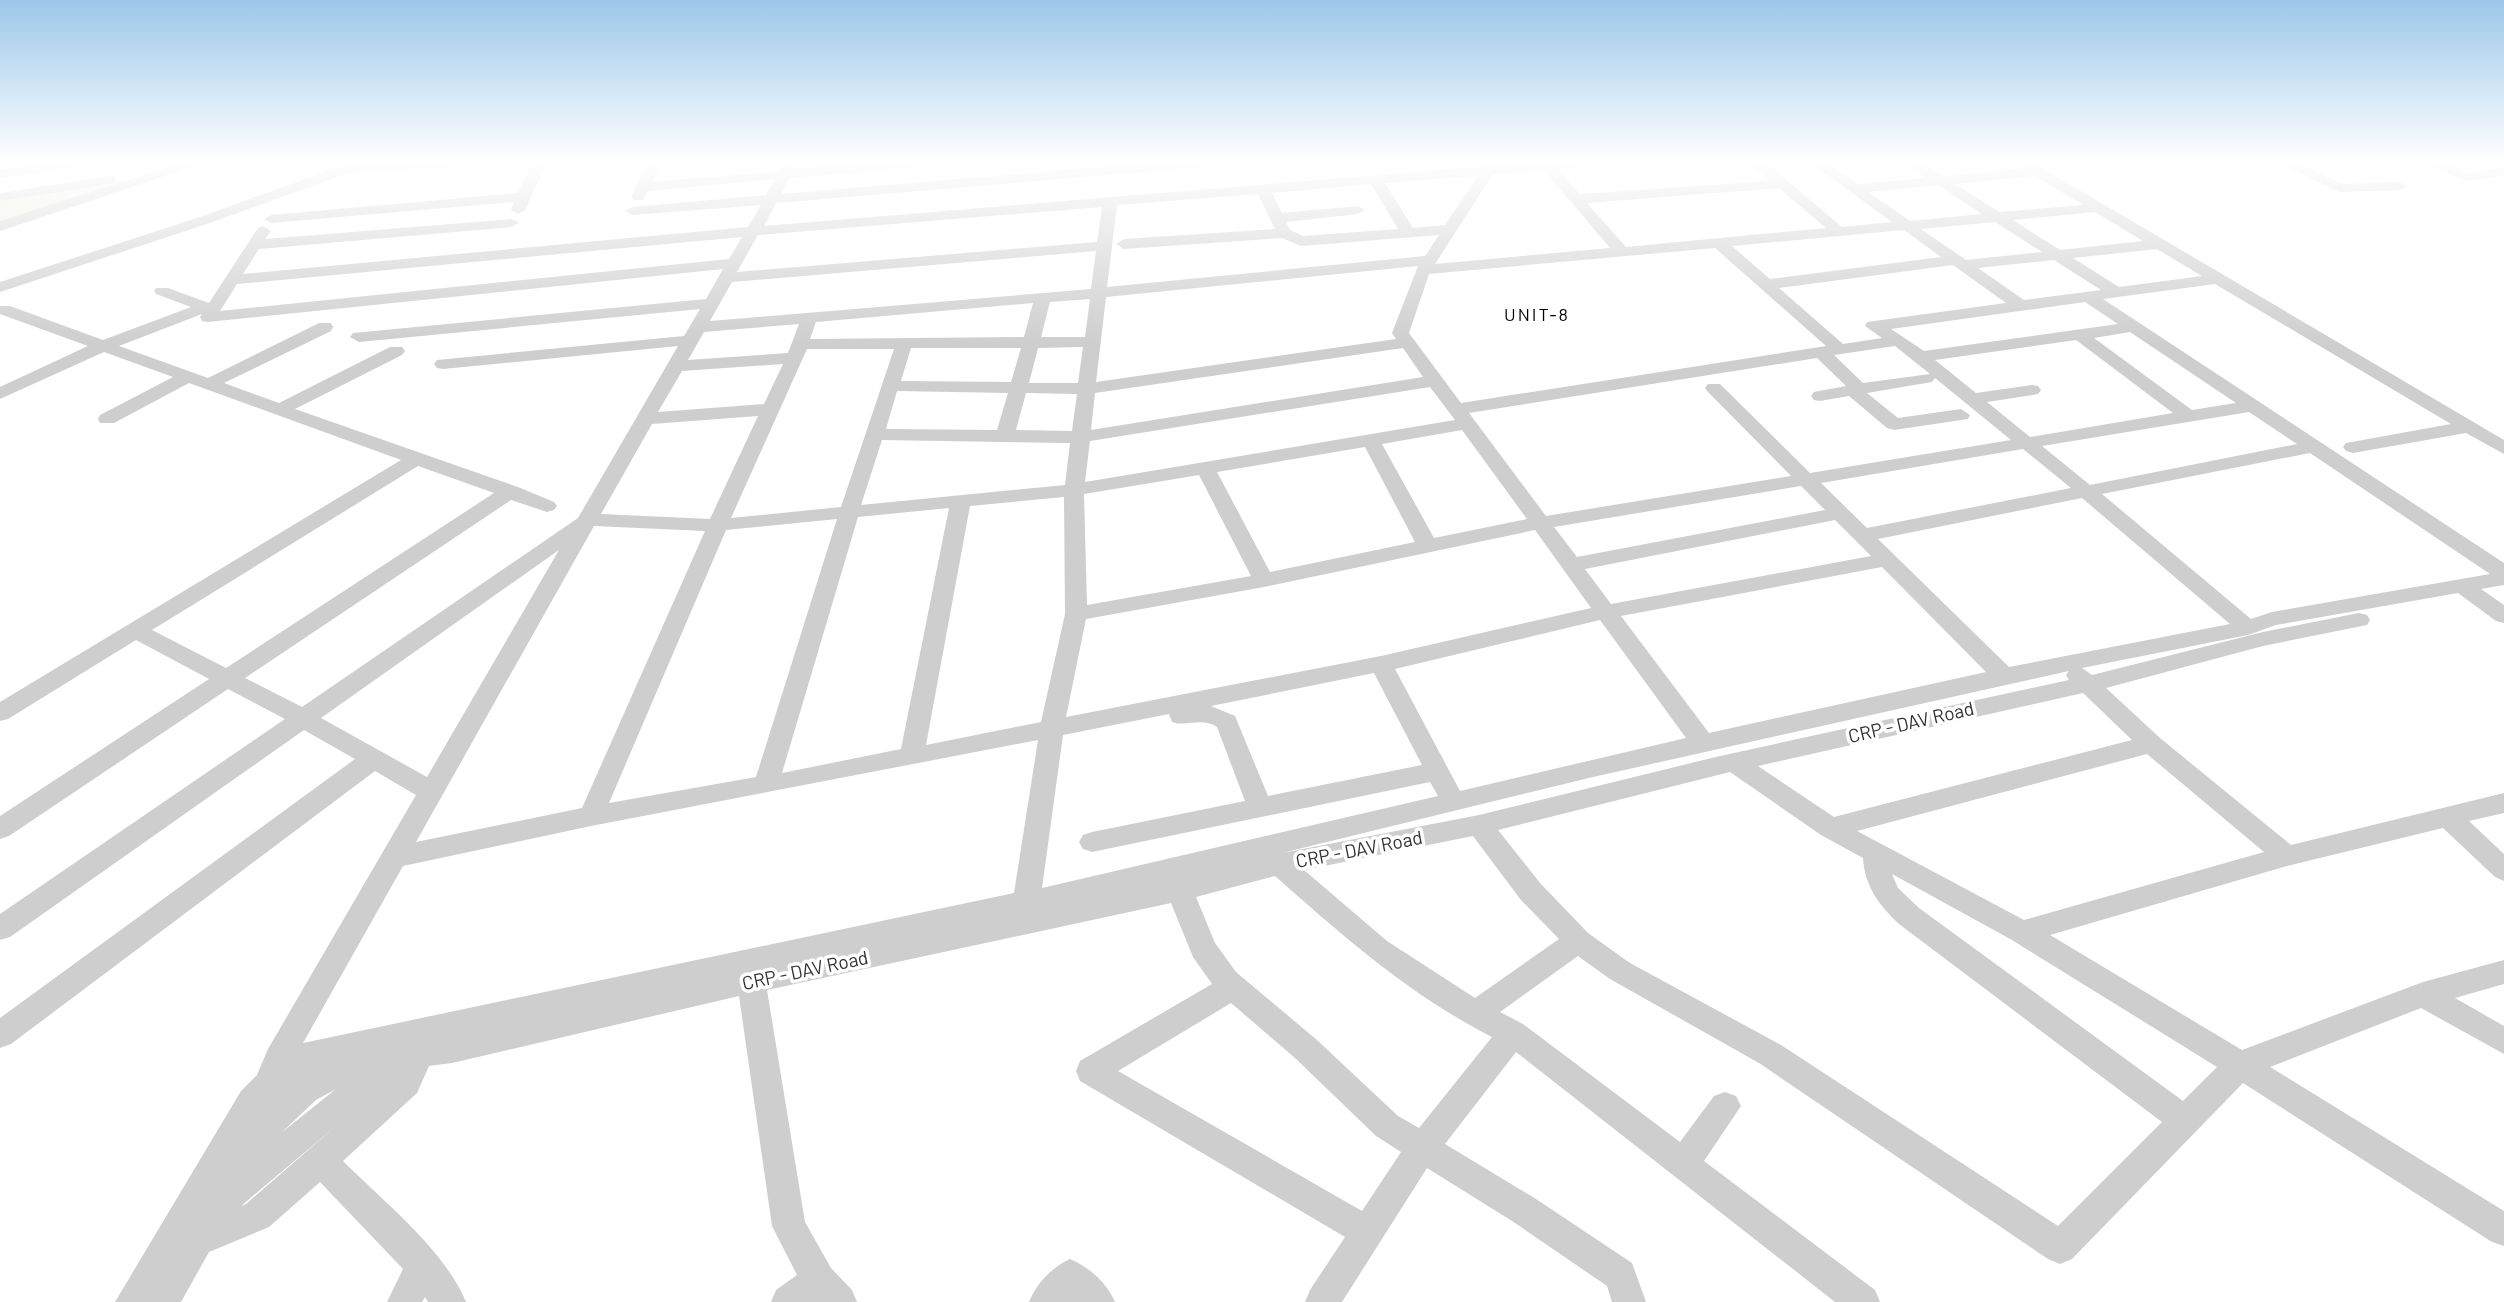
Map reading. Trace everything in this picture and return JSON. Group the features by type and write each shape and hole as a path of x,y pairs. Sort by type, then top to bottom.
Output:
{"street":[{"path":"0,287 200,222"},
{"path":"2,302 210,222"},
{"path":"269,222 208,317 383,299 731,271 1114,245 1297,222"},
{"path":"376,267 400,222"},
{"path":"618,244 627,222"},
{"path":"132,1302 252,1101 269,1083 279,1058 759,222"},
{"path":"232,280 875,222"},
{"path":"1026,902 1052,728 1076,614 1074,490 1099,293 1114,245 1112,222"},
{"path":"1278,222 1307,241 1451,229"},
{"path":"1402,222 1408,232"},
{"path":"1456,222 1426,265 1400,333 1704,746"},
{"path":"1596,222 1622,252"},
{"path":"1827,222 1839,232"},
{"path":"1900,222 2021,306"},
{"path":"460,327 443,364 809,318 1426,265 1622,252 1949,222"},
{"path":"2005,222 2117,293"},
{"path":"2120,222 2504,448"},
{"path":"2133,222 2504,437"},
{"path":"254,244 512,223 498,256"},
{"path":"1719,243 1839,349"},
{"path":"1764,285 1959,262 2158,244"},
{"path":"2217,279 1873,326 1899,340 1920,356 1966,407 2026,443 2248,628"},
{"path":"0,394 105,345 202,308 202,305 162,291"},
{"path":"2088,297 2504,576"},
{"path":"1005,436 1043,298"},
{"path":"383,299 359,337 712,303"},
{"path":"2,302 105,345 547,506"},
{"path":"591,816 797,351 809,318"},
{"path":"211,383 325,327"},
{"path":"1920,356 2133,327"},
{"path":"2080,335 2187,415"},
{"path":"0,929 588,520 718,525 1074,490 1371,441 1460,417 1899,340"},
{"path":"676,366 797,351 905,343 1093,342"},
{"path":"766,785 849,512 905,343"},
{"path":"891,386 1087,389 1405,343"},
{"path":"281,409 396,351"},
{"path":"1820,352 1856,390 1894,424 2032,390"},
{"path":"107,419 189,376"},
{"path":"1820,396 1926,377"},
{"path":"875,434 1081,437 1433,381"},
{"path":"1714,388 2004,676"},
{"path":"1076,614 1264,580 1539,523 2252,406"},
{"path":"646,419 771,409"},
{"path":"2353,447 2469,427"},
{"path":"1371,441 1428,547"},
{"path":"1864,535 2313,447"},
{"path":"0,713 418,458"},
{"path":"1206,468 1264,580"},
{"path":"0,828 511,491"},
{"path":"912,756 961,500"},
{"path":"1570,565 1842,513"},
{"path":"395,857 591,816 766,785 1381,664 1605,612 1888,559"},
{"name":"CRP - DAV Road","path":"162,1302 244,1158 275,1116 321,1080 409,1056 452,1050 751,981 1180,890 1280,864 1479,825 1734,762 2086,684 2469,589 2504,576"},
{"path":"2469,589 2504,616"},
{"name":"CRP - DAV Road","path":"269,1083 313,1053 1071,894 1568,774 1704,746 2004,676 2248,628 2272,620 2469,589 2504,591"},
{"path":"136,631 303,719 432,792"},
{"path":"1381,664 1453,801"},
{"path":"2068,664 2151,744 2287,856"},
{"path":"1108,730 1195,713 1219,716 1231,729 1260,808"},
{"path":"1830,828 2151,744"},
{"path":"0,1035 373,760"},
{"path":"1734,762 1830,828 2022,932 2504,1230"},
{"path":"1092,842 1437,771"},
{"path":"1568,774 1582,799"},
{"path":"2022,932 2287,856 2504,803"},
{"path":"2448,817 2504,870"},
{"path":"1479,825 1531,892 1578,941 1620,971 1770,1054 2060,1247 2240,1065 2423,994 2504,972"},
{"path":"1876,853 1877,877 1887,894 1909,916 2184,1121"},
{"path":"1280,864 1377,949 1475,1014 1513,1033 1863,1302"},
{"path":"1180,890 1203,949 1233,987 1306,1049 1387,1126 1524,1210 1620,1275 1629,1302"},
{"path":"1475,1014 1578,941"},
{"path":"751,981 789,1226 829,1291 788,1302"},
{"path":"1233,987 1091,1071 1367,1232"},
{"path":"2423,994 2504,1041"},
{"path":"1322,1302 1423,1147 1513,1033"},
{"path":"197,1240 257,1216 321,1161 406,1083 409,1056"},
{"path":"217,1205 409,1056"},
{"path":"269,1083 275,1116"},
{"path":"1683,1164 1725,1106"},
{"path":"321,1161 423,1265 449,1302"},
{"path":"404,1302 423,1265"},
{"path":"1046,1302 1070,1276 1098,1302"}],"district":[{"name":"UNIT-8","path":"1537,315"}]}
